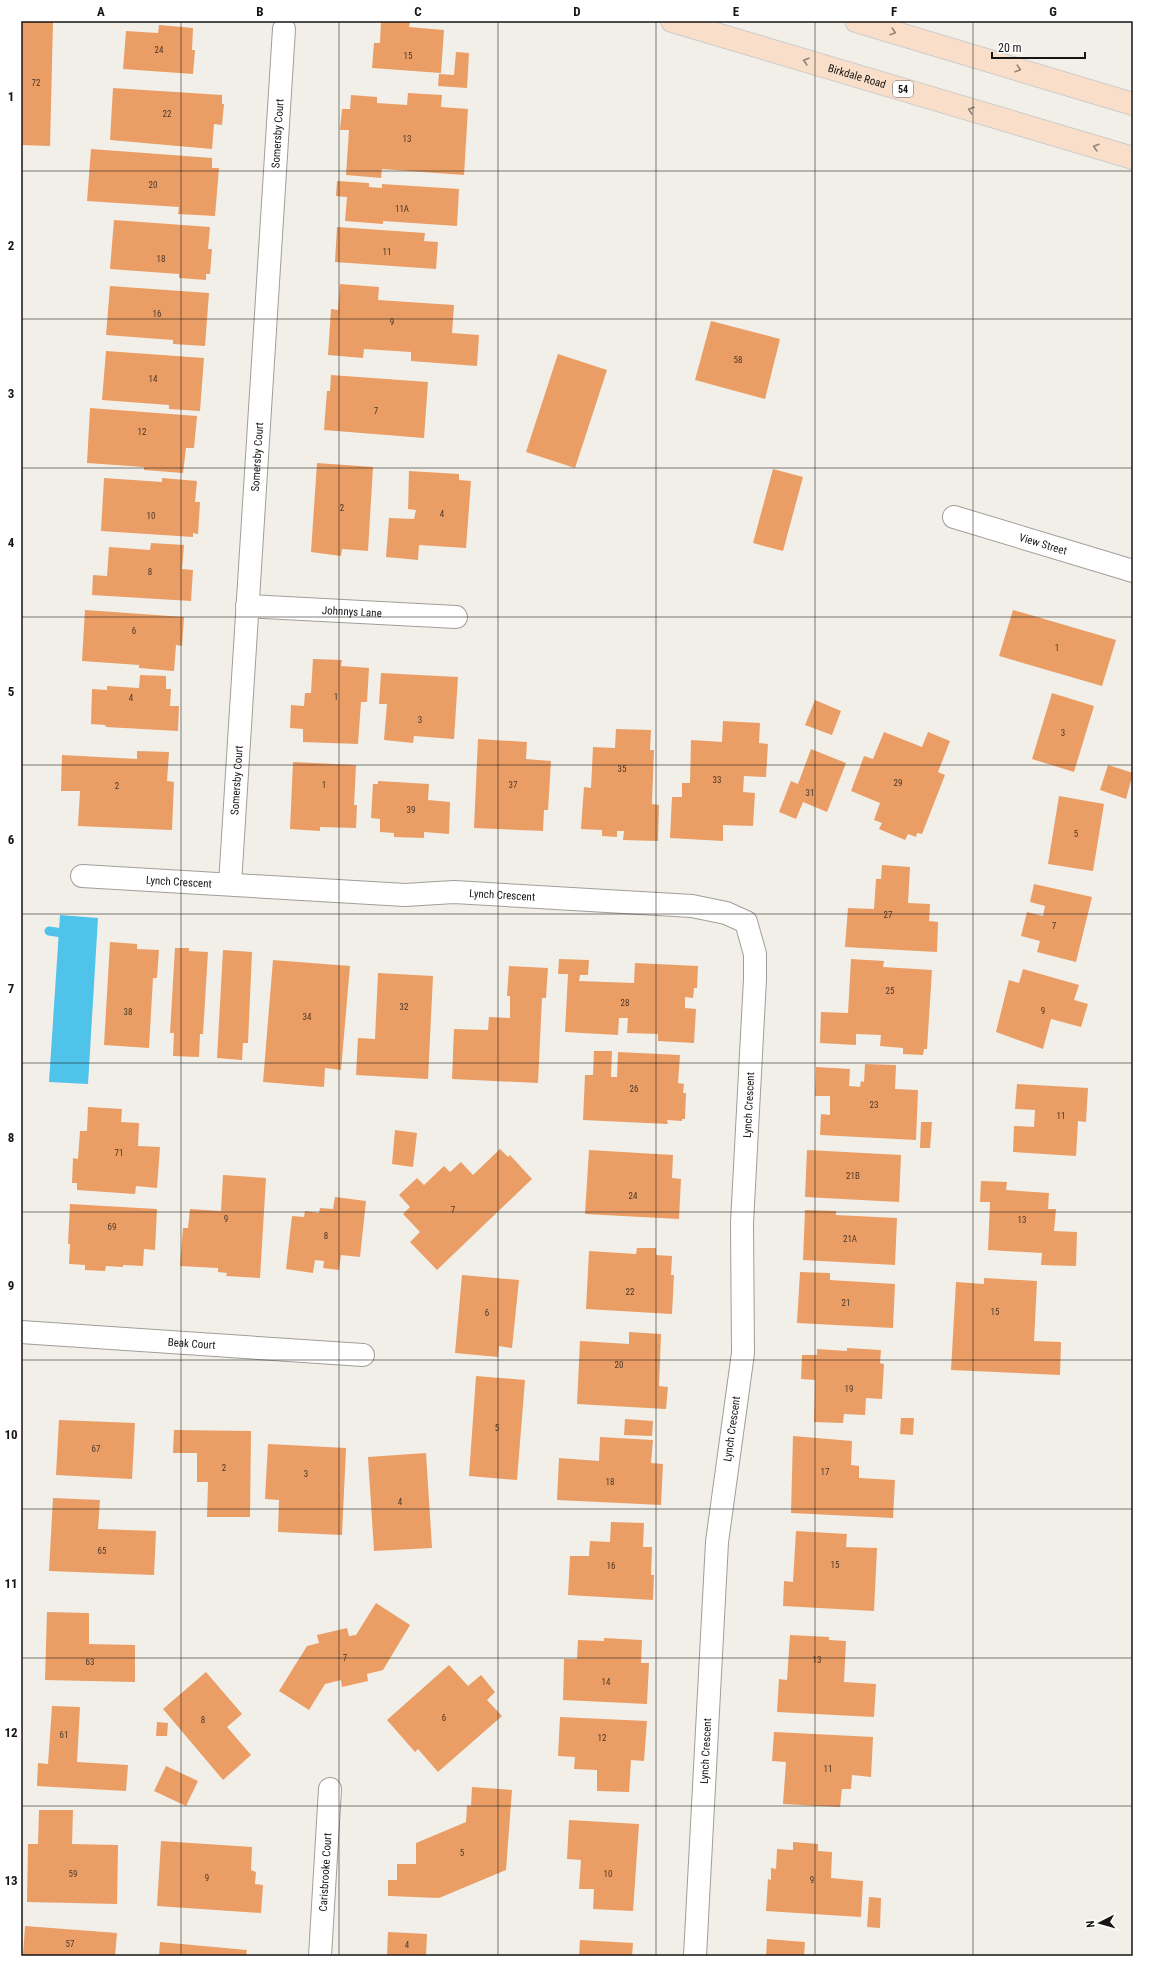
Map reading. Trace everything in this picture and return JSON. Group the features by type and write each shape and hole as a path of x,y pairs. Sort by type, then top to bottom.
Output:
{"main road":[{"name":"Birkdale Road","path":"672,21 1133,158"},
{"path":"856,21 1133,104"}],"street":[{"name":"Somersby Court","path":"230,884 284,29"},
{"name":"View Street","path":"954,517 1133,571"},
{"name":"Johnnys Lane","path":"247,606 456,617"},
{"name":"Lynch Crescent","path":"82,876 405,895 454,892 692,906 726,913 746,922 756,954 756,979 742,1223 743,1353 717,1542 695,1956"},
{"name":"Beak Court","path":"21,1332 363,1355"},
{"name":"Carisbrooke Court","path":"320,1956 330,1789"}],"water":[{"path":"60,915 98,918 88,1084 49,1082"}],"building":[{"path":"21,21 53,21 50,146 21,145"},
{"path":"381,21 410,22 409,27 444,30 441,73 372,68 374,43 380,43"},
{"path":"159,25 193,28 192,50 195,50 193,74 123,69 126,31 158,33"},
{"path":"456,52 469,53 467,88 438,86 439,74 454,75"},
{"path":"113,88 222,95 222,104 224,104 222,125 214,124 212,149 110,140"},
{"path":"408,93 442,95 441,107 468,109 464,175 382,169 381,178 346,175 349,130 340,130 342,109 350,109 351,95 377,97 377,103 407,105"},
{"path":"91,149 212,158 212,168 219,168 215,216 178,214 179,207 87,201"},
{"path":"337,181 369,183 369,187 382,188 382,184 459,189 457,226 383,221 383,224 345,221 347,197 336,196"},
{"path":"114,220 210,227 208,249 212,249 210,274 206,274 206,280 179,278 179,274 110,269"},
{"path":"337,227 425,233 424,241 438,242 436,269 335,262"},
{"path":"340,284 379,287 378,300 454,305 452,333 479,335 477,366 411,361 411,352 364,349 363,358 328,355 331,309 338,310"},
{"path":"110,286 209,293 205,346 173,344 173,340 106,335"},
{"path":"711,321 780,339 765,399 695,380"},
{"path":"106,351 204,358 200,411 169,409 169,405 102,400"},
{"path":"558,354 607,370 575,468 526,452"},
{"path":"331,375 428,382 424,438 324,430 327,391 330,391"},
{"path":"90,408 197,416 194,448 186,448 183,473 144,470 144,467 87,463"},
{"path":"317,463 373,467 368,551 342,549 341,556 311,552"},
{"path":"773,469 803,477 783,551 753,543"},
{"path":"409,471 459,474 459,480 471,481 466,548 419,545 418,560 386,557 389,518 414,519 416,510 408,509"},
{"path":"104,478 162,482 162,478 197,481 195,502 200,502 198,534 193,533 193,537 101,531"},
{"path":"151,543 184,545 182,569 193,570 191,601 92,595 93,575 107,576 109,547 150,550"},
{"path":"85,610 184,617 182,646 176,645 174,671 139,668 139,665 82,661"},
{"path":"1013,610 1116,640 1102,686 999,656"},
{"path":"313,659 342,660 341,666 369,668 367,702 361,702 358,744 303,742 303,729 290,728 291,705 304,706 305,693 311,693"},
{"path":"381,673 458,677 454,739 414,736 413,743 384,740 387,704 379,704"},
{"path":"140,675 166,676 166,689 171,689 170,706 179,706 178,731 106,727 105,725 91,724 92,689 107,690 107,686 139,688"},
{"path":"1052,693 1094,706 1074,772 1032,759"},
{"path":"815,700 841,711 832,735 805,725"},
{"path":"723,721 760,723 759,743 768,744 766,777 744,776 743,792 755,793 753,826 723,825 723,841 670,838 672,797 682,797 682,783 690,783 691,740 722,742"},
{"path":"616,729 651,730 650,750 654,750 652,804 659,805 658,841 623,840 624,831 617,831 617,837 602,836 602,830 581,829 584,787 591,788 593,747 615,748"},
{"path":"884,732 922,747 928,732 950,741 938,772 945,775 922,834 917,833 916,837 908,834 905,840 879,829 882,823 874,820 880,803 851,791 864,756 873,759"},
{"path":"478,739 527,742 526,759 551,761 548,810 544,810 543,831 474,828"},
{"path":"811,749 846,763 827,812 803,802 796,819 779,812 791,781 798,784"},
{"path":"137,751 169,752 167,781 174,782 172,830 78,826 80,791 61,791 62,755 137,759"},
{"path":"293,762 356,765 354,805 357,805 356,828 320,827 320,831 290,829"},
{"path":"1108,765 1133,773 1126,799 1100,790"},
{"path":"378,781 429,784 428,800 450,802 449,834 424,832 424,838 394,837 394,833 380,832 380,819 371,818 373,784 378,784"},
{"path":"1059,796 1104,804 1093,871 1048,864"},
{"path":"882,865 910,867 908,903 930,904 929,921 938,922 937,952 845,947 848,908 874,909 876,879 881,879"},
{"path":"1034,884 1092,897 1076,962 1037,952 1040,941 1021,936 1027,912 1043,916 1045,906 1030,902"},
{"path":"110,942 137,944 137,949 159,950 157,978 153,978 149,1048 104,1045"},
{"path":"175,948 189,948 189,951 208,952 203,1034 200,1034 199,1057 173,1056 174,1033 170,1033"},
{"path":"223,950 252,952 248,1043 243,1043 242,1060 217,1058"},
{"path":"559,959 589,960 588,975 580,975 579,981 634,983 635,963 698,966 697,988 694,988 693,998 685,997 685,1008 696,1009 694,1043 658,1041 658,1034 627,1033 628,1018 619,1018 618,1035 565,1032 568,974 558,974"},
{"path":"851,959 884,961 883,967 932,970 927,1049 924,1049 923,1055 903,1054 903,1048 880,1046 881,1035 856,1034 856,1045 820,1043 821,1012 848,1013"},
{"path":"273,960 350,966 341,1070 325,1068 324,1087 263,1082"},
{"path":"509,966 548,968 546,998 542,998 538,1083 452,1079 454,1029 488,1030 489,1017 510,1018 510,996 507,996"},
{"path":"1023,969 1079,985 1074,1000 1088,1004 1081,1027 1051,1019 1043,1049 996,1032 1009,980 1019,983"},
{"path":"378,973 433,976 428,1079 356,1075 358,1038 375,1039"},
{"path":"594,1051 612,1051 611,1077 617,1077 618,1052 680,1055 678,1083 684,1084 683,1093 686,1093 685,1119 682,1119 682,1121 667,1120 668,1124 583,1120 585,1075 593,1075"},
{"path":"865,1064 896,1065 895,1089 918,1090 916,1140 820,1135 821,1114 830,1115 830,1096 815,1096 816,1067 850,1069 849,1086 860,1087 861,1081 864,1082"},
{"path":"1017,1084 1088,1088 1086,1122 1078,1121 1076,1156 1013,1152 1014,1126 1034,1127 1035,1110 1015,1109"},
{"path":"88,1107 122,1109 121,1122 139,1123 138,1146 160,1147 157,1188 136,1186 135,1194 77,1190 77,1183 72,1183 73,1158 78,1159 80,1131 87,1131"},
{"path":"921,1122 932,1122 930,1148 920,1148"},
{"path":"395,1130 417,1133 413,1167 392,1164"},
{"path":"500,1149 508,1157 510,1155 532,1179 437,1270 410,1242 420,1232 403,1214 410,1207 399,1195 417,1178 424,1185 444,1166 450,1172 461,1162 473,1175"},
{"path":"589,1150 673,1155 672,1178 681,1179 679,1219 585,1214"},
{"path":"807,1150 901,1155 899,1202 805,1197"},
{"path":"223,1175 266,1178 260,1278 226,1276 227,1273 218,1272 218,1268 180,1266 183,1228 188,1228 190,1209 221,1211"},
{"path":"981,1181 1007,1182 1006,1190 1049,1193 1048,1209 1056,1209 1054,1231 1077,1232 1076,1266 1041,1265 1042,1253 988,1250 990,1202 980,1202"},
{"path":"335,1197 366,1201 360,1257 341,1255 339,1270 323,1268 324,1261 315,1260 313,1273 286,1269 292,1216 304,1217 305,1211 319,1213 320,1208 333,1209"},
{"path":"70,1204 157,1209 155,1250 144,1249 143,1266 106,1266 105,1271 85,1270 85,1265 69,1264 70,1244 68,1244"},
{"path":"805,1210 836,1211 836,1215 897,1218 895,1265 803,1260"},
{"path":"637,1248 656,1248 656,1255 672,1256 671,1275 674,1275 672,1314 586,1309 589,1251 636,1254"},
{"path":"800,1272 830,1273 830,1280 895,1284 893,1328 797,1323"},
{"path":"462,1275 519,1280 512,1348 499,1346 498,1357 455,1353"},
{"path":"984,1278 1037,1281 1034,1341 1061,1342 1060,1375 951,1370 956,1282 984,1284"},
{"path":"629,1332 661,1334 659,1386 668,1387 666,1409 577,1404 580,1341 629,1344"},
{"path":"847,1348 881,1350 880,1363 884,1364 882,1399 866,1398 865,1415 844,1414 843,1423 814,1422 815,1380 801,1379 802,1355 817,1355 817,1349 847,1351"},
{"path":"476,1376 525,1380 517,1480 469,1476"},
{"path":"901,1418 914,1418 913,1435 900,1434"},
{"path":"625,1419 653,1421 652,1436 624,1435"},
{"path":"59,1420 135,1423 132,1479 56,1475"},
{"path":"174,1430 251,1431 250,1517 207,1517 208,1482 197,1482 197,1453 173,1453"},
{"path":"793,1436 852,1441 851,1465 859,1466 859,1478 895,1480 893,1518 791,1513"},
{"path":"600,1437 653,1440 651,1463 663,1464 661,1505 557,1500 559,1458 599,1461"},
{"path":"268,1444 346,1448 342,1535 278,1532 279,1500 265,1499"},
{"path":"426,1453 432,1548 374,1551 368,1457"},
{"path":"53,1498 100,1500 98,1529 156,1531 154,1575 49,1571"},
{"path":"611,1522 644,1523 643,1547 652,1547 651,1575 654,1575 653,1600 568,1595 570,1556 589,1556 590,1541 610,1542"},
{"path":"796,1531 847,1534 846,1547 877,1548 874,1611 783,1606 784,1581 793,1582"},
{"path":"376,1603 410,1625 383,1670 367,1674 368,1681 342,1687 341,1680 325,1684 309,1710 279,1691 307,1646 319,1643 317,1635 347,1628 349,1636 356,1635"},
{"path":"47,1612 89,1613 89,1644 135,1645 135,1682 45,1680"},
{"path":"790,1635 829,1637 829,1640 846,1641 844,1682 876,1684 874,1717 777,1712 779,1679 787,1680"},
{"path":"604,1638 642,1640 641,1663 649,1663 647,1704 563,1700 564,1659 577,1659 578,1640 604,1641"},
{"path":"449,1665 468,1686 481,1675 495,1692 487,1700 502,1716 438,1772 418,1749 415,1752 387,1720"},
{"path":"206,1672 242,1714 227,1727 251,1755 223,1780 163,1709"},
{"path":"52,1706 80,1707 77,1762 128,1765 126,1791 37,1786 38,1763 48,1764"},
{"path":"560,1717 647,1721 644,1761 631,1760 629,1792 597,1791 597,1770 574,1769 575,1757 558,1756"},
{"path":"157,1722 168,1723 167,1736 156,1736"},
{"path":"774,1732 873,1737 871,1777 852,1775 851,1789 842,1789 840,1807 783,1804 786,1762 772,1761"},
{"path":"166,1766 198,1781 186,1806 154,1791"},
{"path":"472,1787 512,1790 506,1870 439,1898 388,1896 388,1880 397,1880 397,1864 416,1864 416,1843 466,1822 467,1805 471,1806"},
{"path":"39,1810 73,1810 72,1844 118,1845 117,1904 27,1902 28,1844 38,1844"},
{"path":"569,1820 639,1824 633,1911 593,1909 594,1889 579,1889 581,1860 567,1859"},
{"path":"161,1841 252,1847 251,1870 256,1872 255,1884 263,1885 261,1913 157,1906"},
{"path":"793,1842 818,1844 818,1851 832,1852 831,1878 863,1881 861,1917 766,1911 768,1879 771,1880 771,1868 776,1869 777,1849 793,1850"},
{"path":"869,1897 881,1898 880,1928 867,1927"},
{"path":"25,1926 117,1933 115,1956 23,1955"},
{"path":"388,1932 427,1934 426,1956 387,1956"},
{"path":"767,1939 805,1942 804,1956 766,1956"},
{"path":"580,1940 633,1943 632,1956 579,1956"},
{"path":"160,1942 247,1950 246,1956 159,1956"}],"waterway":[{"path":"49,931 69,934"}]}
